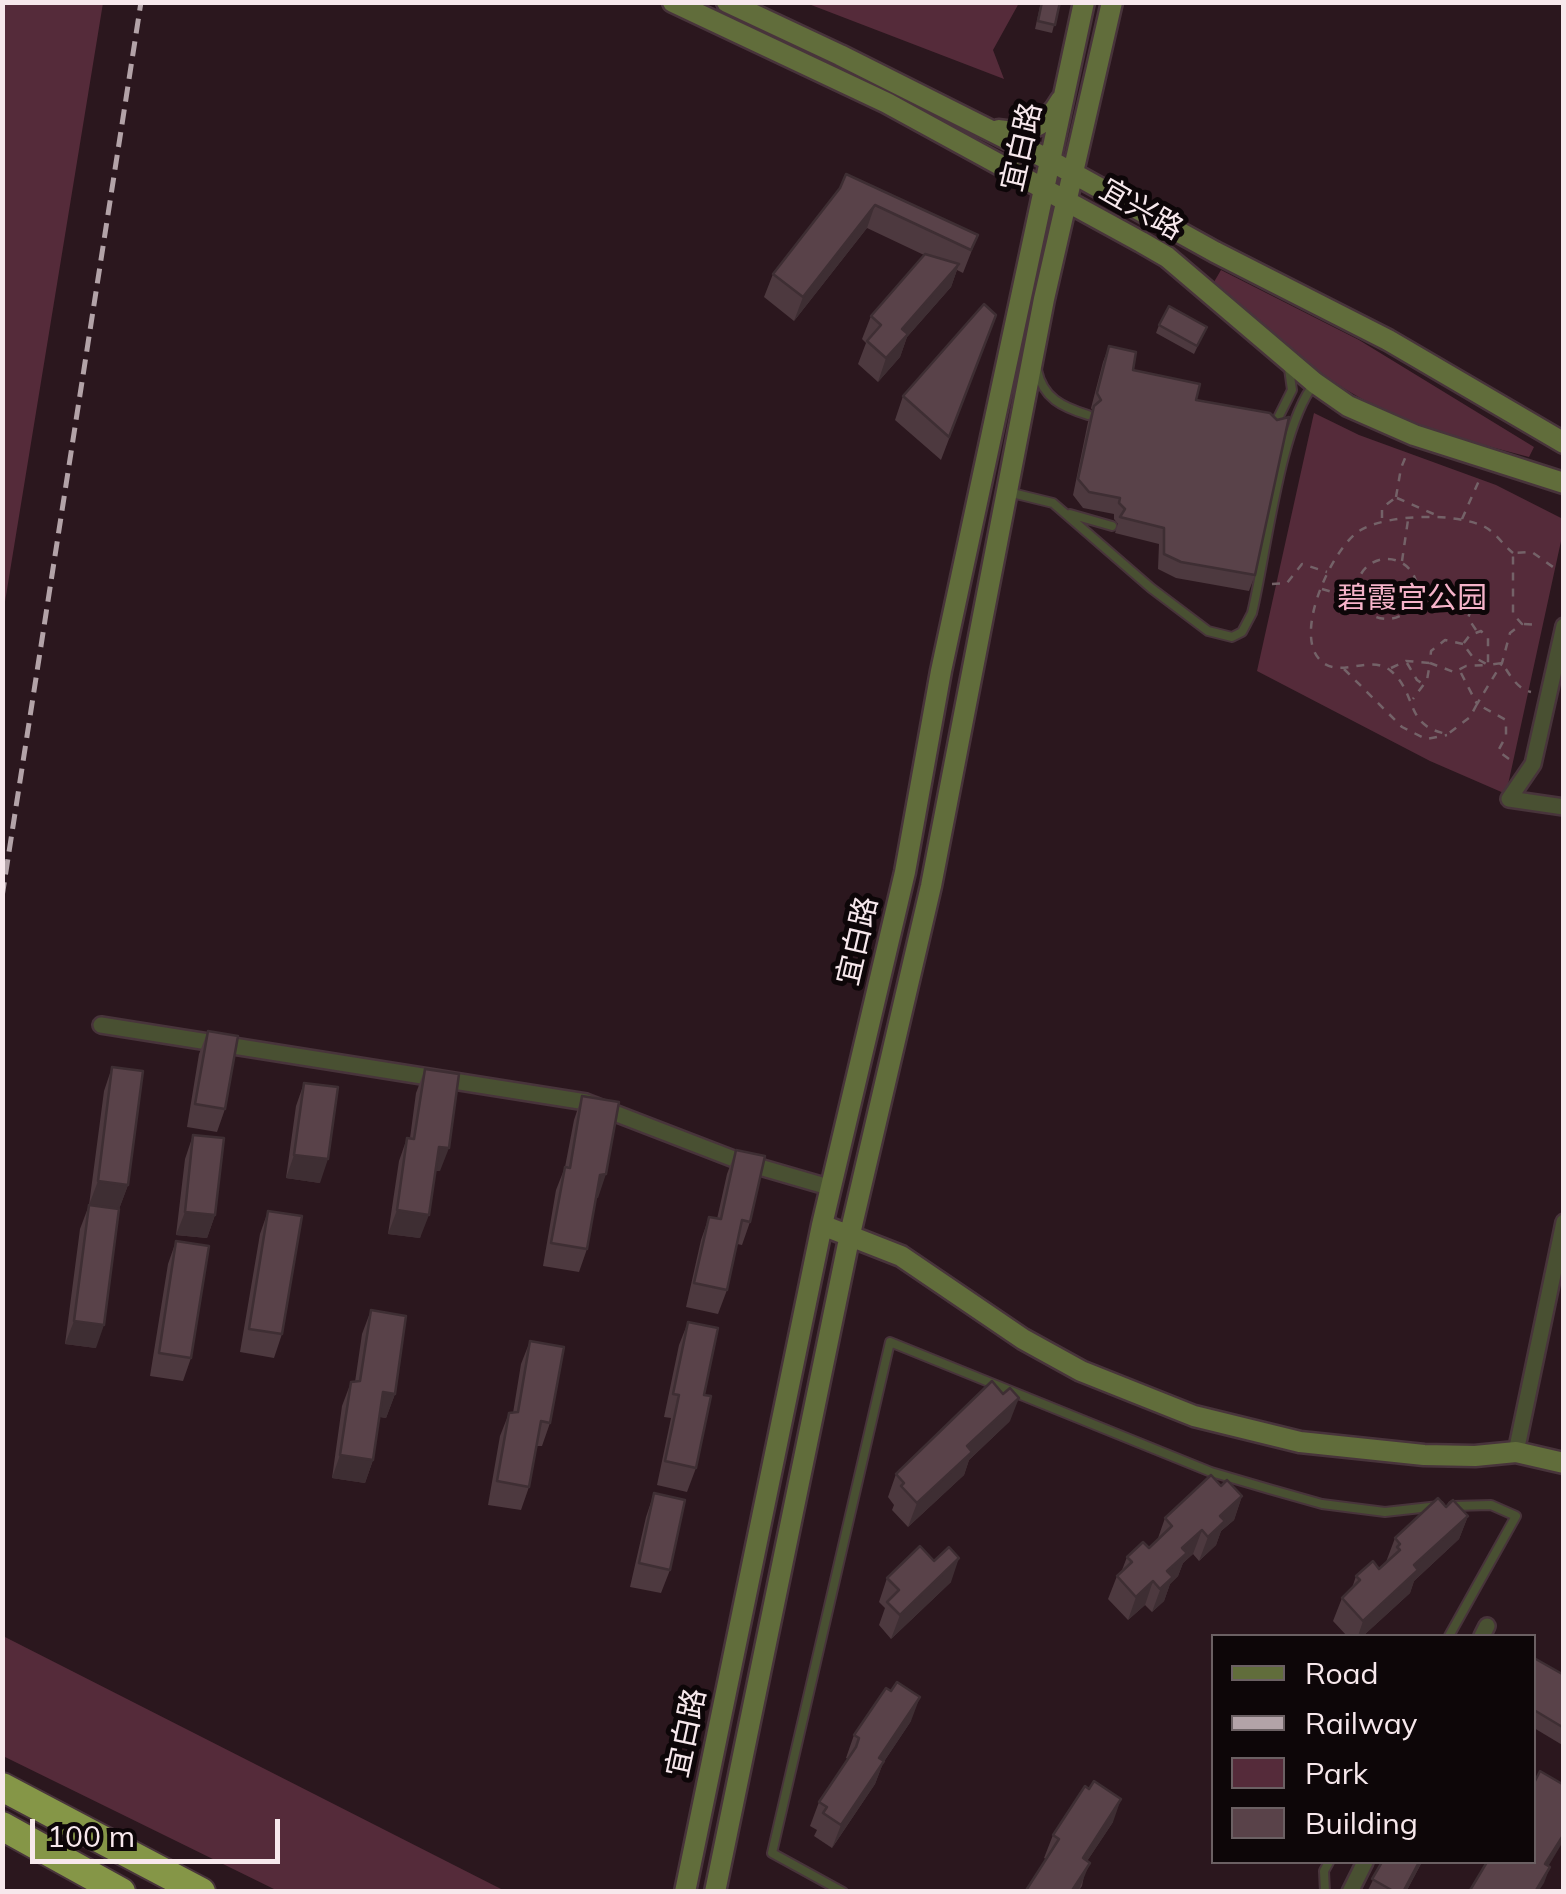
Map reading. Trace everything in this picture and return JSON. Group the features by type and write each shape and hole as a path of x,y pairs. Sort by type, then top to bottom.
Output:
{"highway":[{"path":"2,1787 202,1892"},
{"path":"2,1826 121,1892"}],"street":[{"name":"宜兴路","path":"673,2 828,72 1166,257 1315,383 1362,414 1414,435 1564,483"},
{"name":"宜兴路","path":"728,2 1048,157 1388,340 1564,443"},
{"name":"宜白路","path":"686,1892 822,1224 905,872 940,671 1084,2"},
{"name":"宜白路","path":"714,1892 850,1234 931,886 1033,350 1078,173 1112,2"},
{"path":"984,128 1030,131 1049,118 1067,90"},
{"path":"1067,90 1067,138 1078,173 1104,210 1129,235"},
{"path":"976,153 1019,164 1048,157 1067,138 1092,95"},
{"path":"1564,626 1534,764 1509,798 1564,806"},
{"path":"101,1025 586,1102 739,1161 832,1188"},
{"path":"822,1224 902,1256 1022,1339 1080,1371 1194,1416 1318,1444 1424,1455 1516,1452 1564,1462"},
{"path":"1516,1452 1563,1224"},
{"path":"1350,1892 1364,1864"}],"lane":[{"path":"1033,350 1039,379 1049,396 1068,409 1088,415"},
{"path":"1272,428 1292,390 1291,372 1279,352"},
{"path":"1005,492 1054,504 1151,588 1219,635 1232,636 1247,626 1289,441 1304,396 1315,383"},
{"path":"1066,512 1112,526"},
{"path":"843,1892 772,1853 890,1342 1212,1472 1286,1494 1322,1504 1385,1512 1491,1505 1516,1516 1450,1634"},
{"path":"1326,1892 1324,1871 1329,1864"}],"path":[{"path":"1382,520 1382,508 1396,498 1401,468 1414,435"},
{"path":"1462,520 1489,460"},
{"path":"1396,498 1440,517"},
{"path":"1502,663 1466,666 1454,672 1430,663 1406,662 1389,668 1368,663 1343,668 1326,665 1312,650 1311,622 1328,572 1346,543 1382,520 1440,517 1486,528 1513,553 1532,552 1553,567"},
{"path":"1402,562 1408,520"},
{"path":"1513,553 1514,614 1522,624"},
{"path":"1386,558 1402,562 1416,581 1415,599 1409,610 1399,616 1381,618 1365,610 1359,599 1358,579 1368,566 1386,558"},
{"path":"1260,581 1281,586 1302,564 1328,572"},
{"path":"1321,589 1359,599"},
{"path":"1488,665 1486,633 1477,631 1468,618 1472,604 1481,598 1490,599"},
{"path":"1343,668 1402,727 1426,740 1442,739 1470,717 1502,663 1510,633 1522,624 1537,625"},
{"path":"1462,644 1477,631"},
{"path":"1412,700 1424,685 1431,651 1445,640 1462,644 1472,656 1488,665"},
{"path":"1406,662 1416,680 1424,685"},
{"path":"1502,663 1524,690 1547,695"},
{"path":"1389,668 1412,700 1418,720 1429,729 1448,734"},
{"path":"1460,670 1477,704 1506,720 1506,736 1498,751 1510,758"}],"green space":[{"path":"2,3 103,3 3,614"},
{"path":"806,3 1019,3 993,50 1004,79"},
{"path":"1221,270 1359,340 1534,447 1529,457 1413,423 1326,378 1214,282"},
{"name":"碧霞宫公园","path":"1314,413 1359,435 1496,485 1563,519 1506,794 1430,761 1257,671"},
{"path":"3,1636 505,1891 278,1891 3,1756"}],"building":[{"path":"1042,2 1060,2 1055,25 1038,21"},
{"path":"846,174 978,235 971,250 875,205 803,297 773,274 840,188"},
{"path":"925,254 959,264 902,329 908,334 886,358 867,341 881,325 871,316"},
{"path":"984,304 996,315 949,437 903,396"},
{"path":"1169,306 1207,327 1197,346 1159,325"},
{"path":"1109,346 1136,352 1133,370 1200,384 1196,400 1270,413 1277,420 1289,417 1255,575 1181,562 1164,554 1164,528 1120,517 1125,509 1120,498 1089,492 1078,479 1094,406 1101,400 1097,393"},
{"path":"208,1031 238,1036 225,1109 195,1104"},
{"path":"112,1067 143,1071 128,1185 98,1181"},
{"path":"425,1069 459,1074 449,1148 439,1147 429,1215 397,1210 407,1138 414,1139"},
{"path":"304,1083 338,1087 328,1159 294,1155"},
{"path":"582,1096 619,1102 606,1174 600,1175 587,1249 551,1243 565,1167 570,1168"},
{"path":"193,1135 224,1138 215,1215 185,1212"},
{"path":"736,1150 765,1156 750,1222 742,1220 727,1290 694,1283 709,1217 721,1219"},
{"path":"89,1205 119,1209 104,1325 74,1321"},
{"path":"268,1211 302,1216 282,1334 249,1329"},
{"path":"176,1241 209,1246 191,1358 159,1353"},
{"path":"371,1310 406,1316 395,1394 383,1392 373,1460 340,1455 351,1382 360,1381"},
{"path":"688,1322 718,1328 704,1395 711,1396 696,1468 665,1461 679,1395 673,1394"},
{"path":"530,1341 564,1347 550,1423 541,1421 529,1487 497,1481 509,1413 518,1412"},
{"path":"992,1381 1003,1394 1010,1388 1019,1398 967,1446 972,1452 917,1503 896,1474"},
{"path":"1211,1475 1221,1486 1227,1480 1242,1496 1220,1516 1225,1521 1208,1537 1202,1530 1182,1548 1187,1553 1167,1571 1173,1577 1160,1589 1153,1581 1136,1597 1117,1576 1132,1562 1127,1557 1143,1542 1149,1548 1172,1526 1165,1518"},
{"path":"654,1493 685,1500 670,1570 639,1563"},
{"path":"1438,1498 1446,1507 1453,1500 1468,1516 1414,1565 1418,1570 1363,1621 1342,1598 1360,1580 1356,1576 1373,1561 1379,1569 1400,1550 1395,1538"},
{"path":"920,1546 934,1561 949,1547 959,1558 900,1615 887,1602 899,1590 887,1578"},
{"path":"1536,1659 1564,1675 1564,1728 1536,1711"},
{"path":"897,1682 920,1697 841,1825 823,1813 827,1807 819,1802 856,1747 859,1738 854,1735 886,1688 891,1691"},
{"path":"1540,1771 1564,1785 1564,1834 1545,1864 1550,1867 1535,1892 1469,1892 1486,1864 1536,1864 1536,1779"},
{"path":"1094,1781 1121,1799 1083,1858 1090,1863 1071,1892 1025,1892 1059,1839 1053,1835 1085,1786 1089,1789"},
{"path":"1381,1864 1418,1864 1403,1892 1395,1892 1372,1879"}],"railway":[{"path":"2,897 141,2"}]}
